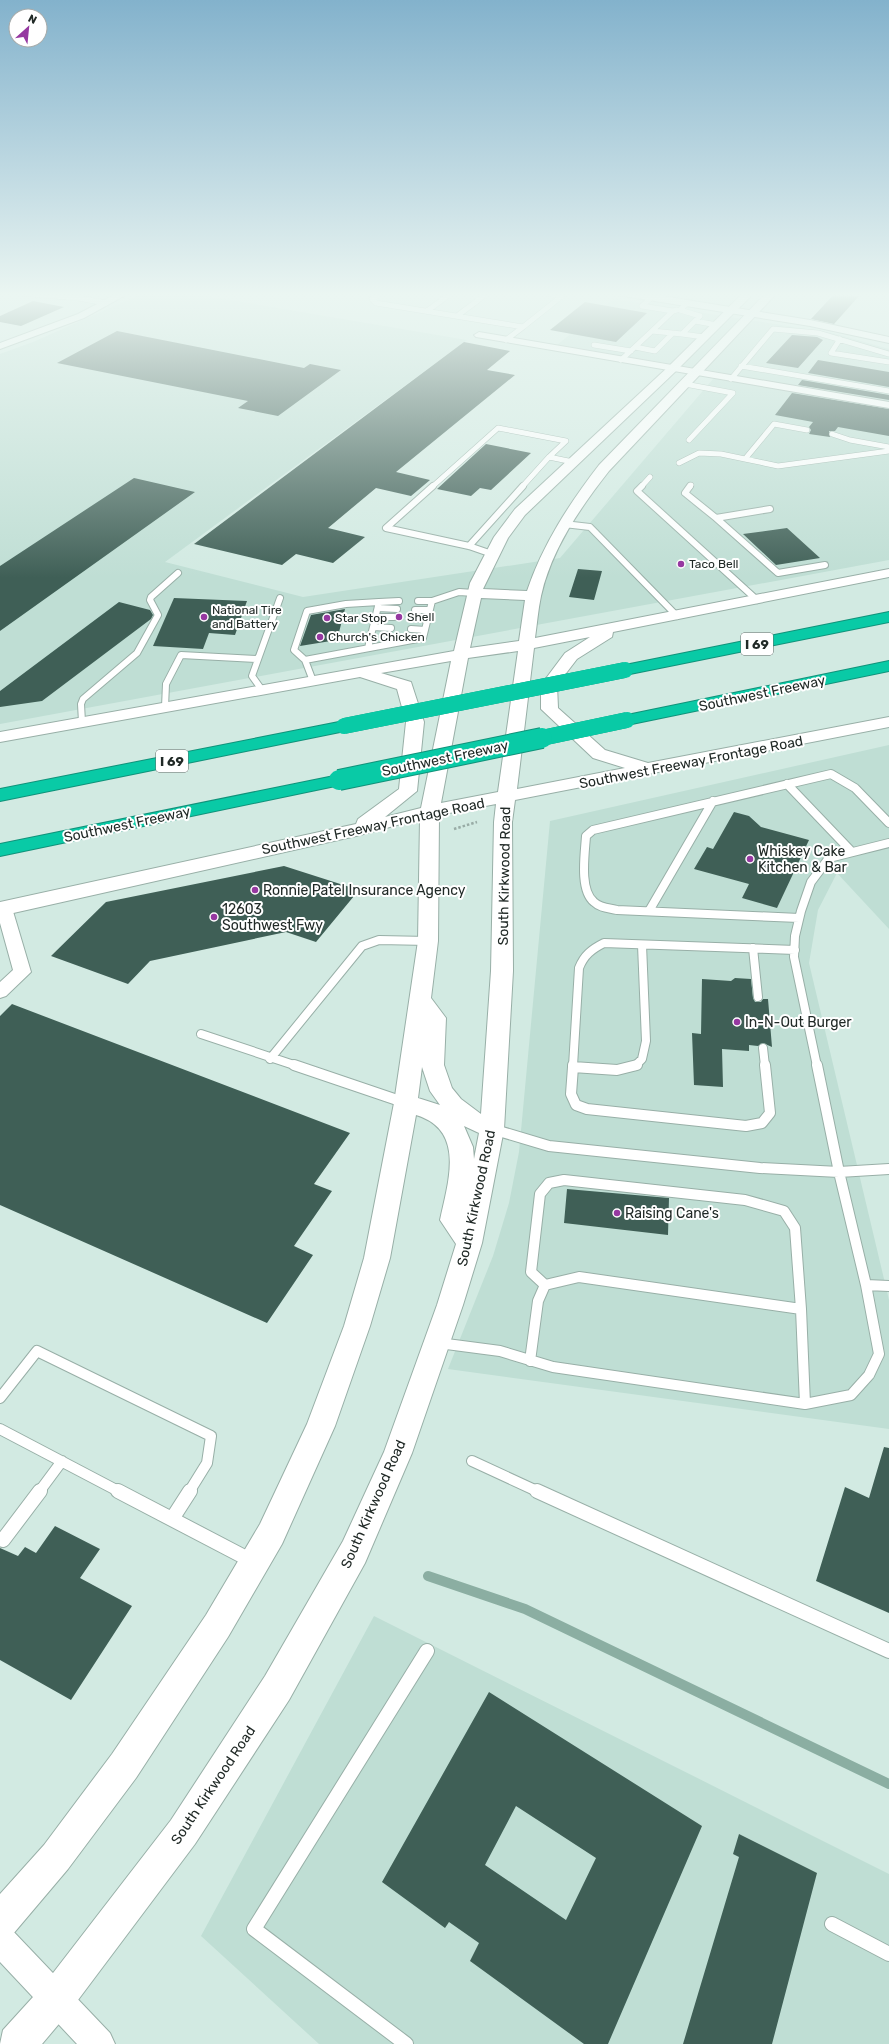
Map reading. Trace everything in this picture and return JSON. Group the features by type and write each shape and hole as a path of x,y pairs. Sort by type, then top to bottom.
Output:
{"highway":[{"name":"I 69","path":"0,795 889,617"},
{"name":"Southwest Freeway","path":"0,850 889,666"}],"main road":[{"path":"0,1921 56,1857 124,1766 217,1626 271,1534 321,1426 357,1326 377,1258 406,1103 428,942 430,811 474,593 479,578 501,537 520,512 652,387"},
{"name":"South Kirkwood Road","path":"17,2044 56,1999 183,1832 277,1688 354,1552 398,1453 437,1343 469,1243 492,1129 502,971 503,822 533,596 543,564 564,524 583,494 604,468 681,387"},
{"path":"0,737 313,681 363,674 461,654 526,645 889,574"},
{"path":"474,593 533,596"},
{"path":"618,627 571,656 549,685 550,710 599,754 650,770"},
{"path":"356,830 408,791 415,722 406,686 363,674"},
{"name":"Southwest Freeway Frontage Road","path":"2,908 356,830 430,811 506,798 889,722"},
{"path":"421,1000 435,1018 433,1065 442,1091 453,1105 468,1118 492,1129"},
{"path":"406,1103 435,1112 454,1128 461,1142 463,1158 453,1220 469,1243"}],"street":[{"path":"782,387 889,405"},
{"path":"0,992 22,972 2,908"},
{"path":"0,1940 99,2044"}],"lane":[{"path":"689,440 733,393 702,387"},
{"path":"868,387 889,391"},
{"path":"745,459 774,424 807,430"},
{"path":"469,546 566,441 498,428 386,528 469,546 492,554"},
{"path":"832,434 850,440 889,447"},
{"path":"679,463 699,453 745,459 778,466 889,451"},
{"path":"549,458 573,462"},
{"path":"650,477 637,491 757,600"},
{"path":"691,485 685,493 716,518 778,573 825,566"},
{"path":"716,518 770,509"},
{"path":"564,524 590,527 677,616"},
{"path":"82,722 81,704 83,699 137,654 158,615 158,612 150,600 151,597 178,573"},
{"path":"418,601 432,601 459,592 474,593"},
{"path":"262,690 252,676 280,598"},
{"path":"378,605 399,601"},
{"path":"305,660 423,638 432,601"},
{"path":"313,681 305,660 294,650 307,611 346,604 378,605 397,608"},
{"path":"368,648 378,605"},
{"path":"415,610 430,610"},
{"path":"376,617 394,617"},
{"path":"413,618 428,619"},
{"path":"373,627 390,628"},
{"path":"411,629 425,630"},
{"path":"165,707 166,684 181,655 258,659"},
{"path":"799,918 617,910 600,906 590,898 584,876 586,836 593,830 831,774 840,776 889,823"},
{"path":"787,784 852,852"},
{"path":"649,911 713,801"},
{"path":"437,1343 500,1351 553,1367 805,1404 851,1394 869,1375 879,1354 866,1285 839,1172 794,957 794,950 799,918 811,882 829,858 889,843"},
{"path":"270,1059 362,946 379,940 428,942"},
{"path":"763,1048 770,1113 762,1123 746,1126 587,1109 576,1105 571,1094 579,968 583,958 592,948 604,943 794,950"},
{"path":"573,1067 629,1070 640,1064 644,1055 646,1041 642,945"},
{"path":"752,948 758,997"},
{"path":"200,1034 270,1059 406,1103"},
{"path":"492,1129 549,1146 760,1168 839,1172 889,1170"},
{"path":"545,1285 531,1272 540,1194 549,1184 564,1180 745,1200 784,1211 795,1228 801,1310 805,1404"},
{"path":"545,1285 579,1277 801,1310"},
{"path":"530,1361 538,1301 545,1285"},
{"path":"866,1285 889,1286"},
{"path":"0,1398 37,1351 212,1436 207,1463 172,1519"},
{"path":"0,1429 254,1562"},
{"path":"3,1540 62,1461"},
{"path":"472,1461 889,1651"},
{"path":"406,2044 254,1929 427,1651"},
{"path":"832,1924 889,1954"}],"path":[{"path":"454,828 481,821"}],"shaded area":[{"path":"0,387 403,387 165,562 303,597 560,558 706,387 889,387 889,560 0,724"},
{"path":"889,745 889,929 837,873 818,910 809,963 889,1300 889,1429 448,1369 493,1256 509,1203 519,1152 550,821"},
{"path":"374,1616 889,1874 889,2044 319,2044 201,1936"}],"building":[{"path":"180,387 317,387 278,416 238,408 248,401"},
{"path":"403,387 500,387 396,472 430,480 411,496 376,488 328,528 365,537 333,563 296,554 282,565 194,544"},
{"path":"812,387 845,387 889,395 889,400"},
{"path":"792,393 889,409 889,436 838,427 835,431 829,431 830,437 809,434 811,430 809,427 813,422 775,415"},
{"path":"486,444 531,453 491,490 480,488 471,496 437,489"},
{"path":"134,478 195,492 0,631 0,566"},
{"path":"787,528 820,558 776,565 743,534"},
{"path":"578,569 602,571 594,600 569,597"},
{"name":"National Tire and Battery","path":"174,598 247,601 235,635 209,633 203,649 153,646"},
{"path":"119,602 150,610 153,615 151,619 42,701 0,707 0,691"},
{"path":"345,609 337,640 300,646 311,615"},
{"name":"Whiskey Cake Kitchen & Bar","path":"734,812 749,816 761,827 809,840 777,908 742,898 749,884 694,869 707,847 713,849"},
{"name":"12603 Southwest Fwy","path":"284,866 359,890 316,942 286,932 150,961 128,984 51,956 106,902"},
{"name":"In-N-Out Burger","path":"735,978 751,979 753,998 755,1002 761,1002 763,999 768,999 772,1047 763,1043 758,1046 749,1045 749,1051 722,1049 723,1087 694,1085 692,1033 701,1034 702,979 731,981"},
{"path":"12,1004 350,1133 314,1184 332,1191 294,1246 313,1255 267,1323 0,1205 0,1016"},
{"name":"Raising Cane's","path":"567,1189 669,1198 668,1235 564,1223"},
{"path":"884,1447 889,1448 889,1613 816,1581 845,1487 869,1498"},
{"path":"55,1526 100,1549 80,1578 132,1606 71,1700 0,1660 0,1548 18,1556 25,1547 36,1553"},
{"path":"489,1692 702,1826 608,2044 584,2044 470,1961 479,1943 449,1922 445,1928 382,1882","holes":["516,1806 596,1858 566,1920 485,1865"]},
{"path":"739,1834 817,1873 772,2044 683,2044 739,1857 733,1854"}],"waterway":[{"path":"428,1576 525,1609 889,1784"}],"place":[{"name":"Taco Bell","path":"681,564"},
{"name":"National Tire and Battery","path":"204,617"},
{"name":"Shell","path":"399,617"},
{"name":"Star Stop","path":"327,618"},
{"name":"Church's Chicken","path":"320,637"},
{"name":"Whiskey Cake Kitchen & Bar","path":"750,859"},
{"name":"Ronnie Patel Insurance Agency","path":"255,890"},
{"name":"12603 Southwest Fwy","path":"214,917"},
{"name":"In-N-Out Burger","path":"737,1022"},
{"name":"Raising Cane's","path":"617,1213"}]}
